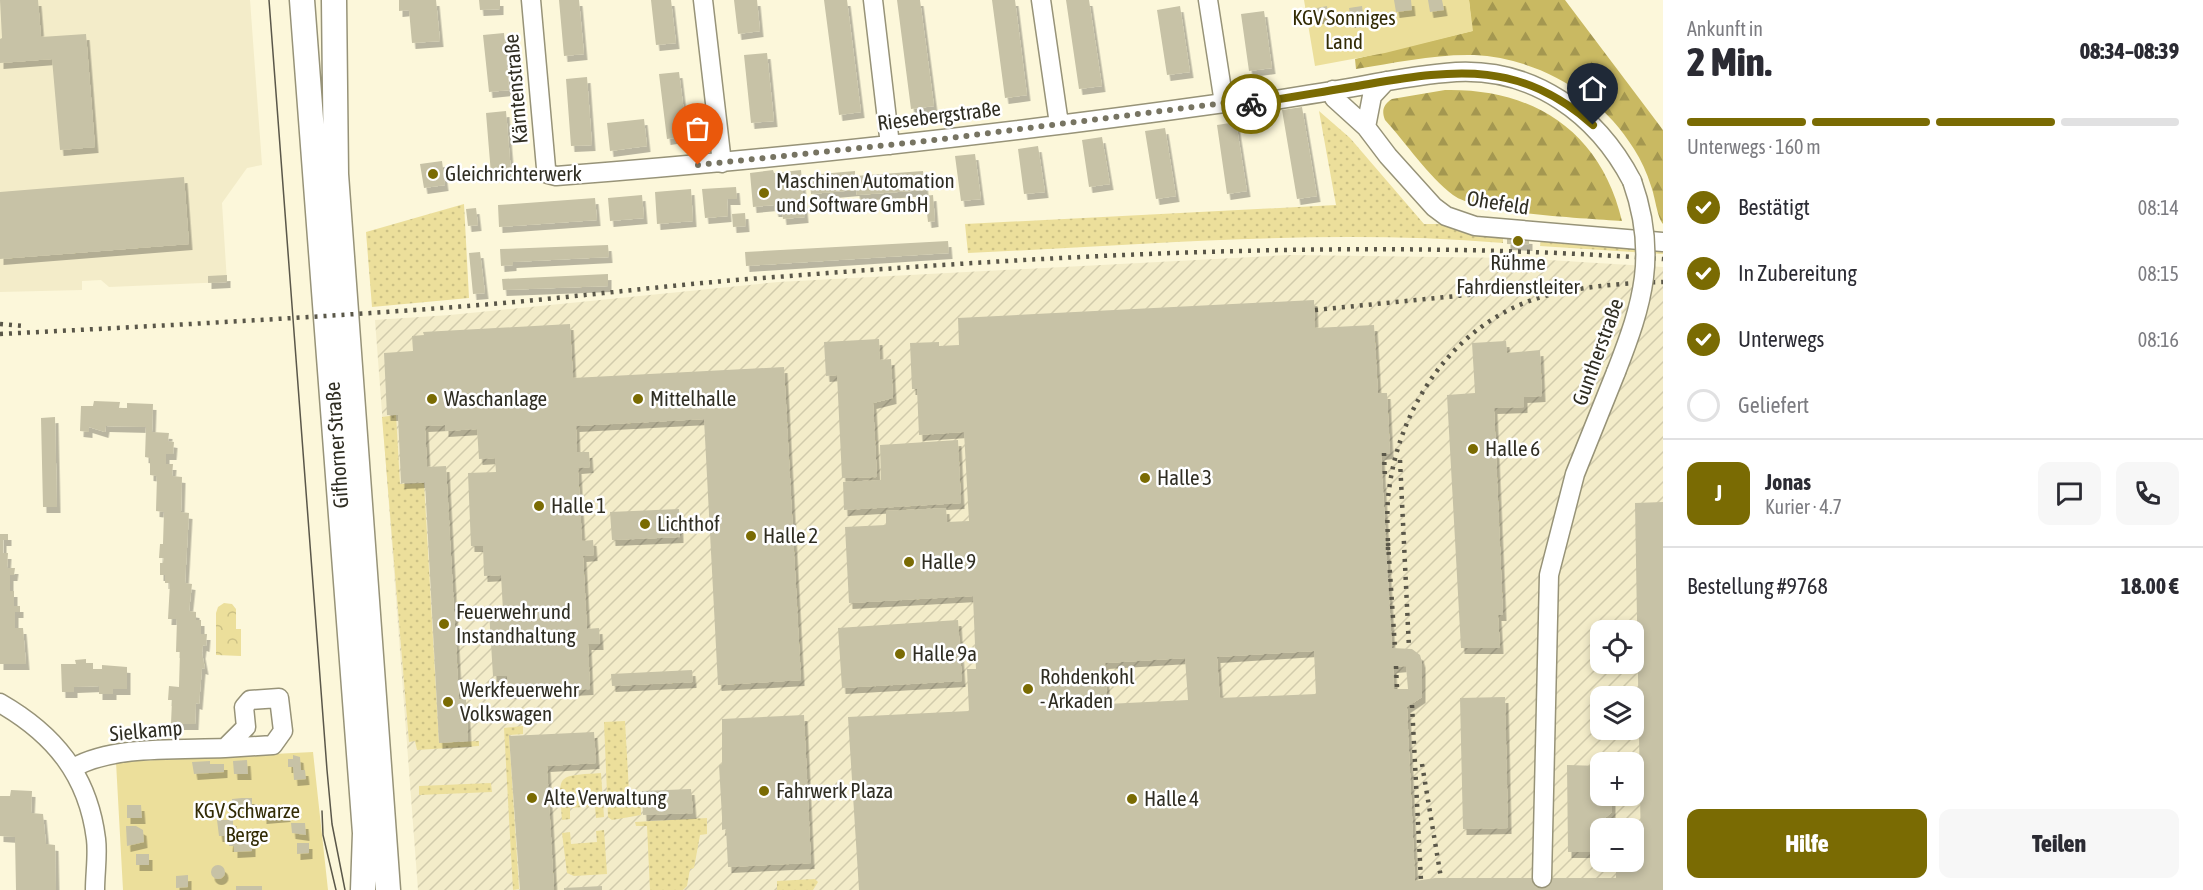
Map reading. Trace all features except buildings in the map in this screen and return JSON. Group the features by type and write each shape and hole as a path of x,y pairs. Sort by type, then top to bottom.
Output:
{"main road":[{"name":"Gifhorner Straße","path":"302,0 364,822 363,890"},
{"name":"Gifhorner Straße","path":"334,0 336,174 388,890"}],"street":[{"name":"Kärntenstraße","path":"531,0 548,174"},
{"path":"703,0 722,163"},
{"path":"873,0 890,145"},
{"path":"1041,0 1059,124"},
{"path":"1208,0 1224,103"},
{"name":"Guntherstraße","path":"1333,90 1386,81 1467,72 1509,77 1534,86 1556,96 1593,125 1616,153 1632,181 1646,232 1647,267 1639,308 1575,474 1549,575 1542,878"},
{"path":"1365,127 1372,96 1386,81"},
{"name":"Ohefeld","path":"1356,87 1365,127"},
{"name":"Riesebergstraße","path":"548,174 556,176 722,163 890,145 1224,103 1243,105 1333,90"},
{"name":"Ohefeld","path":"1333,90 1334,98 1365,127 1421,194 1446,216 1461,222 1519,231 1663,242"},
{"path":"0,703 27,719 73,768 91,813 96,840 95,890"},
{"name":"Sielkamp","path":"73,768 90,759 137,753 225,748"}],"shaded area":[{"path":"0,0 250,0 262,165 247,168 222,203 227,282 109,287 101,280 82,281 82,290 0,292"},
{"path":"1289,255 1514,258 1663,267 1663,890 418,890 375,320 450,315 778,282"}],"green space":[{"name":"KGV Sonniges Land","path":"1304,0 1469,0 1473,31 1385,53 1315,66"},
{"path":"1469,0 1565,0 1663,130 1663,224 1644,167 1634,149 1604,112 1565,82 1521,63 1474,55 1429,57 1356,69 1355,59 1472,31"},
{"path":"1445,90 1477,91 1507,97 1535,107 1559,121 1580,140 1598,163 1612,190 1622,221 1508,211 1485,207 1453,195 1417,159 1385,120 1383,113 1385,105 1392,99"},
{"path":"1319,111 1350,138 1424,224 1440,224 1467,234 1503,236 1503,243 1369,237 1302,237 968,253 965,224 1336,205"},
{"path":"464,204 469,298 372,307 366,232"},
{"path":"1541,239 1663,249 1663,254 1540,246"},
{"path":"396,415 400,484 424,483 439,743 479,741 479,746 417,750 415,741 409,742 382,417"},
{"path":"224,603 232,604 236,609 236,629 241,629 241,656 216,655 216,613 218,607"},
{"path":"625,721 629,792 633,792 634,804 641,804 641,815 612,820 608,817 604,722"},
{"path":"523,726 523,734 509,735 519,889 513,890 504,728"},
{"name":"KGV Schwarze Berge","path":"313,752 328,890 123,890 116,762"},
{"path":"601,773 604,817 596,818 595,806 570,808 570,819 562,820 560,794 563,780 575,775"},
{"path":"491,783 492,792 419,795 419,786"},
{"path":"707,818 707,834 700,835 694,868 690,869 687,886 683,890 650,890 647,826 636,826 635,822"},
{"path":"604,830 607,874 574,876 567,873 562,833 570,832 571,844 597,842 596,831"},
{"path":"815,879 818,882 813,890 777,890 777,881"}],"tram line":[{"path":"269,0 327,770 332,824 345,890"},
{"path":"322,811 323,835 336,890"}],"railway":[{"path":"0,334 410,310 507,303 737,280 1109,256 1330,249 1552,253 1663,259"},
{"path":"1388,550 1389,490 1395,458 1406,426 1420,397 1438,369 1460,345 1485,324 1513,308 1545,296 1604,286 1663,282"},
{"path":"1315,310 1568,285"},
{"path":"0,324 24,326"},
{"path":"1384,453 1385,480"},
{"path":"1400,460 1409,648"},
{"path":"1388,543 1395,648"},
{"path":"1396,666 1397,689"},
{"path":"1412,705 1421,881"},
{"path":"1422,764 1441,878"}],"way so far":[{"path":"698,165 927,141 1224,103 1251,104"}],"place":[{"name":"Gleichrichterwerk","path":"433,174"},
{"name":"Maschinen Automation und Software GmbH","path":"764,193"},
{"name":"Rühme Fahrdienstleiter","path":"1518,241"},
{"name":"Waschanlage","path":"432,399"},
{"name":"Mittelhalle","path":"638,399"},
{"name":"Halle 6","path":"1473,449"},
{"name":"Halle 3","path":"1145,478"},
{"name":"Halle 1","path":"539,506"},
{"name":"Lichthof","path":"645,524"},
{"name":"Halle 2","path":"751,536"},
{"name":"Halle 9","path":"909,562"},
{"name":"Feuerwehr und Instandhaltung","path":"444,624"},
{"name":"Halle 9a","path":"900,654"},
{"name":"Rohdenkohl - Arkaden","path":"1028,689"},
{"name":"Werkfeuerwehr Volkswagen","path":"448,702"},
{"name":"Fahrwerk Plaza","path":"764,791"},
{"name":"Alte Verwaltung","path":"532,798"},
{"name":"Halle 4","path":"1132,799"}],"route":[{"path":"1251,104 1428,74 1486,73 1509,77 1556,96 1593,125"}]}
